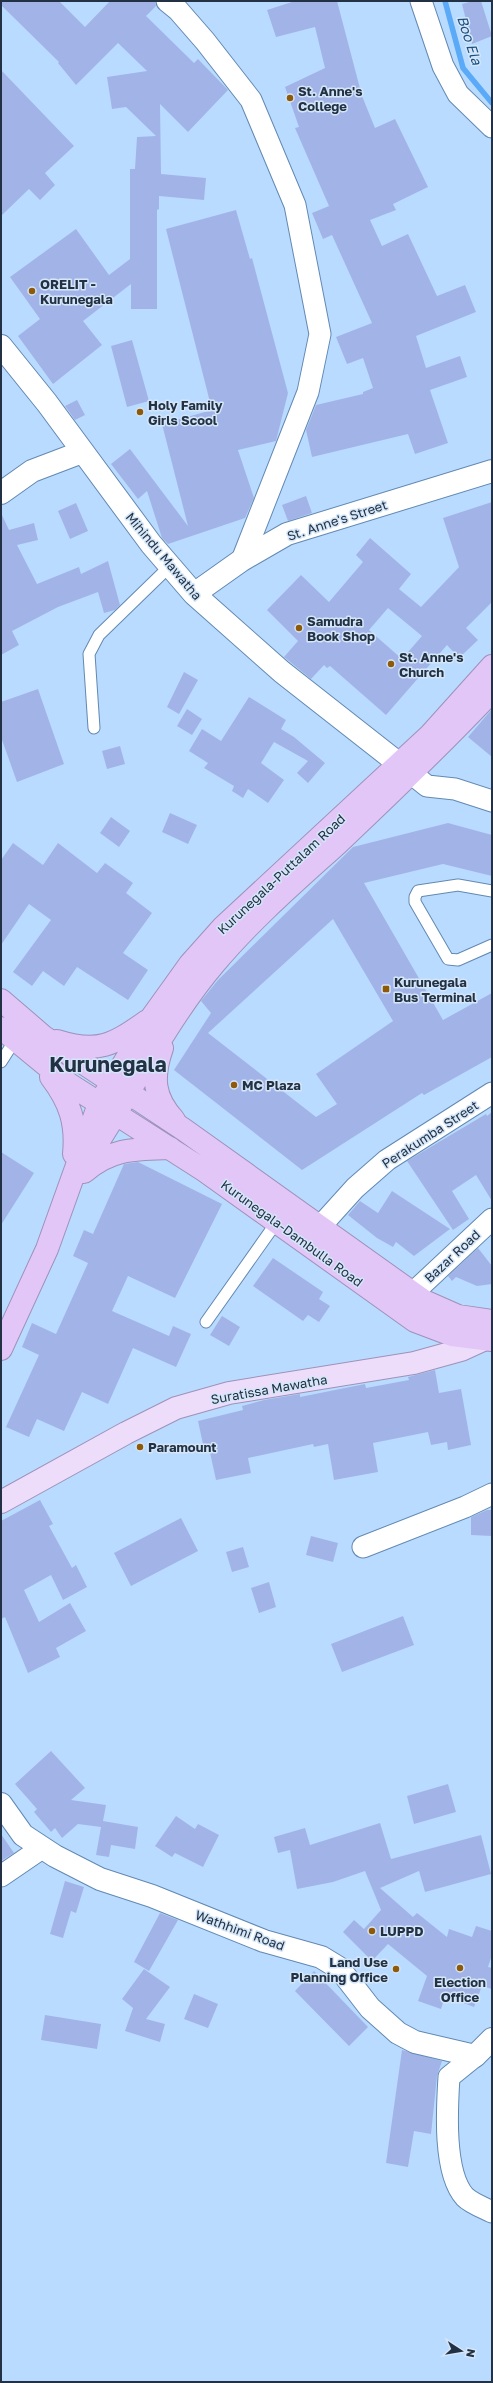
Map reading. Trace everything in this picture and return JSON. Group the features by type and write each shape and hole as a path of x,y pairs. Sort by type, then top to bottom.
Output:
{"highway":[{"name":"Kurunegala-Puttalam Road","path":"406,768 430,735 492,666"},
{"name":"Kurunegala-Puttalam Road","path":"71,1184 120,1088 161,1021 182,1004 234,941 406,768 492,691"},
{"name":"Kurunegala-Dambulla Road","path":"1,1000 44,1037 183,1129 312,1235 404,1301 415,1321 436,1330 465,1337 490,1337"},
{"path":"44,1037 80,1047 102,1047 161,1021 159,1058 155,1085 158,1096 164,1106 183,1129"},
{"path":"1,1349 47,1249 71,1184 75,1142 75,1127 71,1109 59,1088 34,1056 8,1034"},
{"name":"Kurunegala-Dambulla Road","path":"34,1056 108,1110 170,1148 276,1222 312,1235"},
{"path":"71,1184 107,1155 135,1149 170,1148"}],"main road":[{"name":"Suratissa Mawatha","path":"1,1502 126,1433 176,1408 229,1393 414,1363 460,1350 490,1337"}],"street":[{"path":"167,1 178,10 205,41 250,100 295,205 320,334 308,392 242,560"},
{"path":"421,1 443,66 458,94 492,127"},
{"name":"Mihindu Mawatha","path":"1,346 150,544 194,594 282,672 406,768"},
{"path":"1,493 32,471 82,452"},
{"name":"St. Anne's Street","path":"194,594 242,560 287,534 492,472"},
{"path":"406,768 427,786 455,789 492,801"},
{"name":"Perakumba Street","path":"312,1235 355,1188 387,1160 492,1093"},
{"name":"Bazar Road","path":"404,1301 492,1218"},
{"path":"363,1547 465,1508 492,1494"},
{"name":"Wathhimi Road","path":"1,1804 23,1835 42,1848 100,1879 152,1896 264,1941 321,1957 339,1968 370,2008 398,2033 415,2042 475,2056"},
{"path":"1,1876 42,1848"},
{"path":"492,2040 449,2077 446,2125 453,2175 465,2197 492,2212"}],"lane":[{"path":"94,728 89,654 99,635 170,566"},
{"path":"492,891 458,885 418,891 415,897 416,902 448,959 458,960 492,945"},
{"path":"1,1062 8,1034"},
{"path":"206,1322 276,1222"}],"building":[{"path":"1,1 59,1 85,27 110,1 155,1 156,6 146,16 194,63 198,59 228,90 188,132 160,104 161,174 206,178 204,200 159,196 159,209 157,210 157,309 131,309 131,284 83,321 102,345 53,384 18,336 40,319 10,277 76,229 109,275 130,259 130,169 135,169 137,137 156,136 126,107 112,109 107,77 147,71 118,43 76,85 58,63 59,62 1,5"},
{"path":"295,1 337,1 362,96 375,128 395,119 428,187 393,204 396,210 370,220 382,246 408,234 437,296 465,285 476,312 416,336 426,368 460,356 467,377 430,390 448,443 415,454 408,434 312,457 306,430 316,405 363,394 363,392 373,388 363,358 347,364 336,337 372,323 332,235 323,239 312,213 329,206 295,128 299,127 285,87 325,68 315,27 276,37 267,10"},
{"path":"473,1 481,1 492,36 472,44 462,4"},
{"path":"1,70 74,146 45,173 55,185 40,200 29,189 1,216"},
{"path":"236,210 250,259 252,258 288,393 276,441 238,450 254,498 245,518 168,544 162,538 147,491 138,499 111,464 130,449 188,526 162,424 212,410 166,229"},
{"path":"132,340 149,401 127,407 111,346"},
{"path":"77,400 85,415 75,420 65,406"},
{"path":"306,496 312,513 288,521 282,505"},
{"path":"492,502 492,602 466,628 478,640 459,658 447,645 386,715 330,666 327,668 324,665 311,679 284,657 298,641 267,610 301,575 329,602 363,562 356,555 370,538 411,574 399,589 421,607 459,567 443,518","holes":["388,608 422,636 402,659 369,630"]},
{"path":"76,503 88,531 70,539 58,511"},
{"path":"1,513 9,530 34,523 38,540 17,545 37,584 79,567 81,574 108,561 120,605 115,610 104,613 98,592 58,607 12,631 19,645 1,655"},
{"path":"184,672 198,680 179,714 167,707"},
{"path":"38,689 64,764 17,782 1,737 1,702"},
{"path":"249,697 286,720 281,729 294,737 325,763 308,783 297,773 308,761 274,742 261,763 284,780 268,803 248,789 243,798 232,791 234,786 204,768 208,763 189,751 202,729 221,741"},
{"path":"187,709 202,719 192,735 177,726"},
{"path":"492,709 492,757 468,737"},
{"path":"120,746 125,764 107,769 102,751"},
{"path":"170,813 197,825 188,844 162,832"},
{"path":"111,817 130,831 119,847 100,833"},
{"path":"448,823 492,835 492,876 443,864 364,883 443,1020 492,993 492,1057 424,1095 422,1093 302,1170 174,1070 211,1013 201,1001 218,980 353,847","holes":["333,919 393,1021 316,1074 337,1104 316,1117 208,1033"]},
{"path":"13,843 43,865 58,843 97,873 105,863 133,883 126,893 152,913 123,953 148,970 128,1000 77,967 64,986 43,971 32,986 13,972 51,920 29,904 1,945 1,860"},
{"path":"492,1112 492,1201 476,1175 452,1191 469,1219 453,1230 407,1161 486,1114 487,1116"},
{"path":"1,1152 34,1173 1,1225"},
{"path":"138,1162 222,1204 175,1298 128,1276 112,1311 169,1336 173,1326 191,1334 176,1367 133,1348 108,1404 82,1392 64,1431 37,1419 29,1437 6,1427 39,1355 22,1347 32,1323 56,1334 88,1263 73,1256 84,1230 93,1234 124,1164"},
{"path":"392,1191 450,1229 414,1256 396,1242 393,1247 377,1238 348,1215 360,1201 378,1213"},
{"path":"478,1248 492,1266 492,1284 477,1286 456,1277 452,1281 448,1276"},
{"path":"273,1258 323,1292 319,1299 330,1306 319,1322 308,1315 303,1321 253,1286"},
{"path":"222,1316 240,1327 229,1346 210,1335"},
{"path":"435,1370 439,1393 461,1389 471,1445 448,1450 447,1442 431,1445 428,1432 373,1443 378,1472 334,1480 328,1444 314,1447 313,1444 248,1458 251,1473 216,1480 209,1448 204,1449 198,1421 243,1410 242,1406 264,1400 300,1394 300,1397 365,1384 366,1388 409,1380 408,1377"},
{"path":"40,1500 53,1524 49,1526 72,1568 76,1565 87,1587 63,1600 51,1575 24,1590 39,1622 70,1603 86,1631 56,1648 60,1657 28,1673 5,1617 1,1619 1,1521"},
{"path":"487,1510 492,1510 492,1536 471,1535 471,1517"},
{"path":"181,1518 198,1551 131,1586 114,1553"},
{"path":"311,1536 338,1543 333,1562 306,1555"},
{"path":"243,1547 249,1567 232,1572 226,1552"},
{"path":"269,1582 276,1607 259,1613 251,1588"},
{"path":"403,1616 414,1645 342,1672 331,1644"},
{"path":"51,1751 85,1788 71,1800 106,1805 103,1821 138,1827 135,1849 111,1845 109,1857 96,1855 101,1827 78,1824 62,1838 55,1828 51,1832 34,1812 37,1809 15,1784"},
{"path":"448,1784 456,1812 414,1824 407,1796"},
{"path":"176,1816 195,1829 198,1824 219,1835 203,1867 175,1853 172,1857 155,1846"},
{"path":"380,1823 391,1859 481,1835 491,1874 425,1892 419,1871 380,1888 413,1917 417,1913 447,1937 449,1929 472,1937 476,1926 492,1931 492,1955 488,1967 492,1968 492,1989 482,1986 474,2007 445,1996 441,2009 418,2001 427,1976 388,1944 372,1961 343,1932 354,1920 364,1929 381,1910 365,1871 333,1882 297,1889 290,1850 278,1853 274,1837 305,1828 310,1845"},
{"path":"1,1834 14,1853 1,1861"},
{"path":"65,1881 84,1887 76,1913 71,1911 63,1938 50,1934"},
{"path":"160,1913 178,1920 149,1971 134,1962"},
{"path":"144,1969 170,1987 146,2019 165,2024 160,2042 125,2031 133,2008 122,1999"},
{"path":"314,1971 368,2027 349,2046 295,1991"},
{"path":"194,1994 218,2004 208,2028 184,2019"},
{"path":"45,2015 101,2024 97,2049 41,2040"},
{"path":"402,2050 442,2061 437,2076 431,2134 414,2131 408,2167 386,2163"}],"waterway":[{"name":"Boo Ela","path":"445,1 463,68 492,103"}],"place":[{"name":"St. Anne's College","path":"290,98"},
{"name":"ORELIT - Kurunegala","path":"32,291"},
{"name":"Holy Family Girls Scool","path":"140,412"},
{"name":"Samudra Book Shop","path":"299,628"},
{"name":"St. Anne's Church","path":"391,664"},
{"name":"Kurunegala Bus Terminal","path":"386,989"},
{"name":"MC Plaza","path":"234,1085"},
{"name":"Paramount","path":"140,1447"},
{"name":"LUPPD","path":"372,1931"},
{"name":"Election Office","path":"460,1968"},
{"name":"Land Use Planning Office","path":"396,1969"}],"district":[{"name":"Kurunegala","path":"108,1064"}]}
